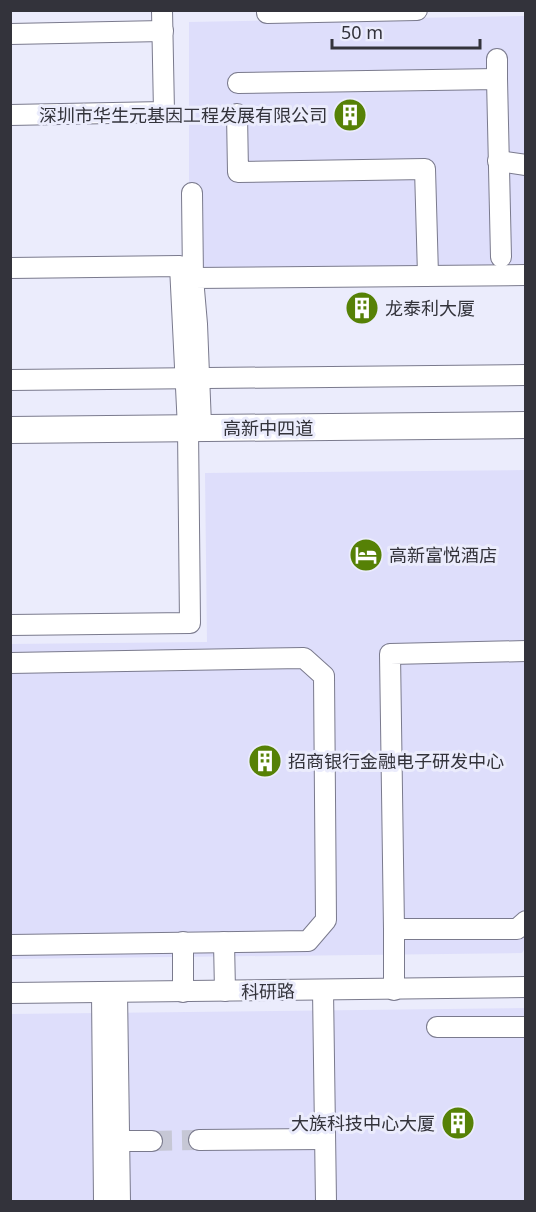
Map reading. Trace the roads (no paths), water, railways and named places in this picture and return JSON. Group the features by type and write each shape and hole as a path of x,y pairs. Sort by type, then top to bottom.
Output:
{"main road":[{"name":"高新中四道","path":"10,430 525,425"}],"street":[{"path":"10,115 164,112 162,10"},
{"path":"267,10 267,14 417,10"},
{"path":"10,34 163,31"},
{"path":"497,59 501,257"},
{"path":"238,83 497,80"},
{"path":"237,114 238,172 425,169 428,275"},
{"path":"498,161 525,165"},
{"path":"192,194 193,278 201,324 193,378"},
{"path":"10,268 180,266 193,378 195,428 190,623 10,625"},
{"path":"193,278 525,276"},
{"path":"10,380 525,375"},
{"path":"394,990 390,654 525,651"},
{"path":"10,663 304,658 324,676 326,920 308,941 10,945"},
{"path":"394,929 517,929 525,921"},
{"path":"183,942 183,992"},
{"path":"224,942 225,991"},
{"name":"科研路","path":"10,993 525,987"},
{"path":"323,990 326,1202"},
{"path":"109,992 119,1141 120,1202"},
{"path":"104,1202 109,992"},
{"path":"437,1027 525,1026"},
{"path":"199,1140 325,1139"},
{"path":"119,1141 152,1141"}],"tunnel":[{"path":"152,1141 199,1140"}],"place":[{"name":"深圳市华生元基因工程发展有限公司","path":"350,115"},
{"name":"龙泰利大厦","path":"362,308"},
{"name":"高新富悦酒店","path":"366,555"},
{"name":"招商银行金融电子研发中心","path":"265,761"},
{"name":"大族科技中心大厦","path":"458,1123"}]}
